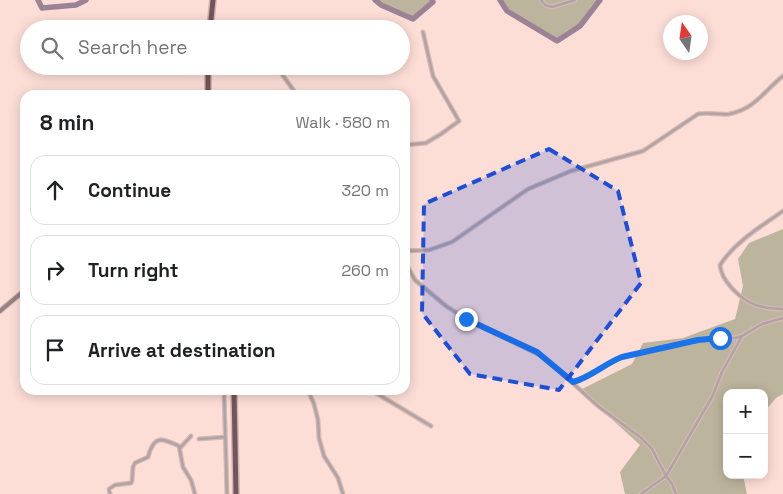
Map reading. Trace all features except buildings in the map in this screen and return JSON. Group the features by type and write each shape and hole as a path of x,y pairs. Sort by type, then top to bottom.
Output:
{"highway":[{"path":"211,20 213,0"},
{"path":"208,75 208,90"},
{"path":"234,395 236,494"}],"street":[{"path":"541,0 545,5 552,7 575,0"},
{"path":"410,145 426,143 459,121 433,76 423,32"},
{"path":"283,75 293,90"},
{"path":"410,251 429,250 452,242 528,189 571,171 643,151 698,114 728,114 752,105 783,76"},
{"path":"783,211 744,239 720,265 722,273 731,287 749,302 766,308 783,309"},
{"path":"410,271 415,280 446,306 466,319 537,352 598,406 640,437 652,449 676,494"},
{"path":"0,311 20,294"},
{"path":"573,382 586,378 610,362 622,357 698,340 735,338 762,324 783,318"},
{"path":"641,494 666,476 712,397 722,372 742,336"},
{"path":"224,395 227,494"},
{"path":"310,395 316,412 319,438 324,456 338,478 343,494"},
{"path":"379,395 431,426"},
{"path":"180,448 191,436"},
{"path":"199,439 225,438"},
{"path":"110,494 112,486 131,482 135,463 148,457 151,447 157,440 164,439 179,446 182,467 187,473 195,494"},
{"path":"227,478 236,478"}],"highlighted area":[{"path":"549,149 618,191 641,283 559,390 470,374 422,313 424,204"}],"shaded area":[{"path":"375,0 432,0 433,2 413,19 381,5"},
{"path":"500,0 600,0 580,26 557,41 507,11"},
{"path":"783,229 783,394 776,398 768,407 768,389 723,389 723,479 744,479 747,494 625,494 620,472 640,445 580,390 632,364 643,343 683,338 735,319 743,286 738,259 749,243"}],"waterway":[{"path":"38,0 42,8 76,5 86,0"},
{"path":"375,0 381,5 413,19 433,2 432,0"},
{"path":"500,0 507,11 557,41 580,26 600,0"}],"route":[{"path":"466,319 537,352 573,382 586,378 610,362 622,357 698,340 720,338"}]}
